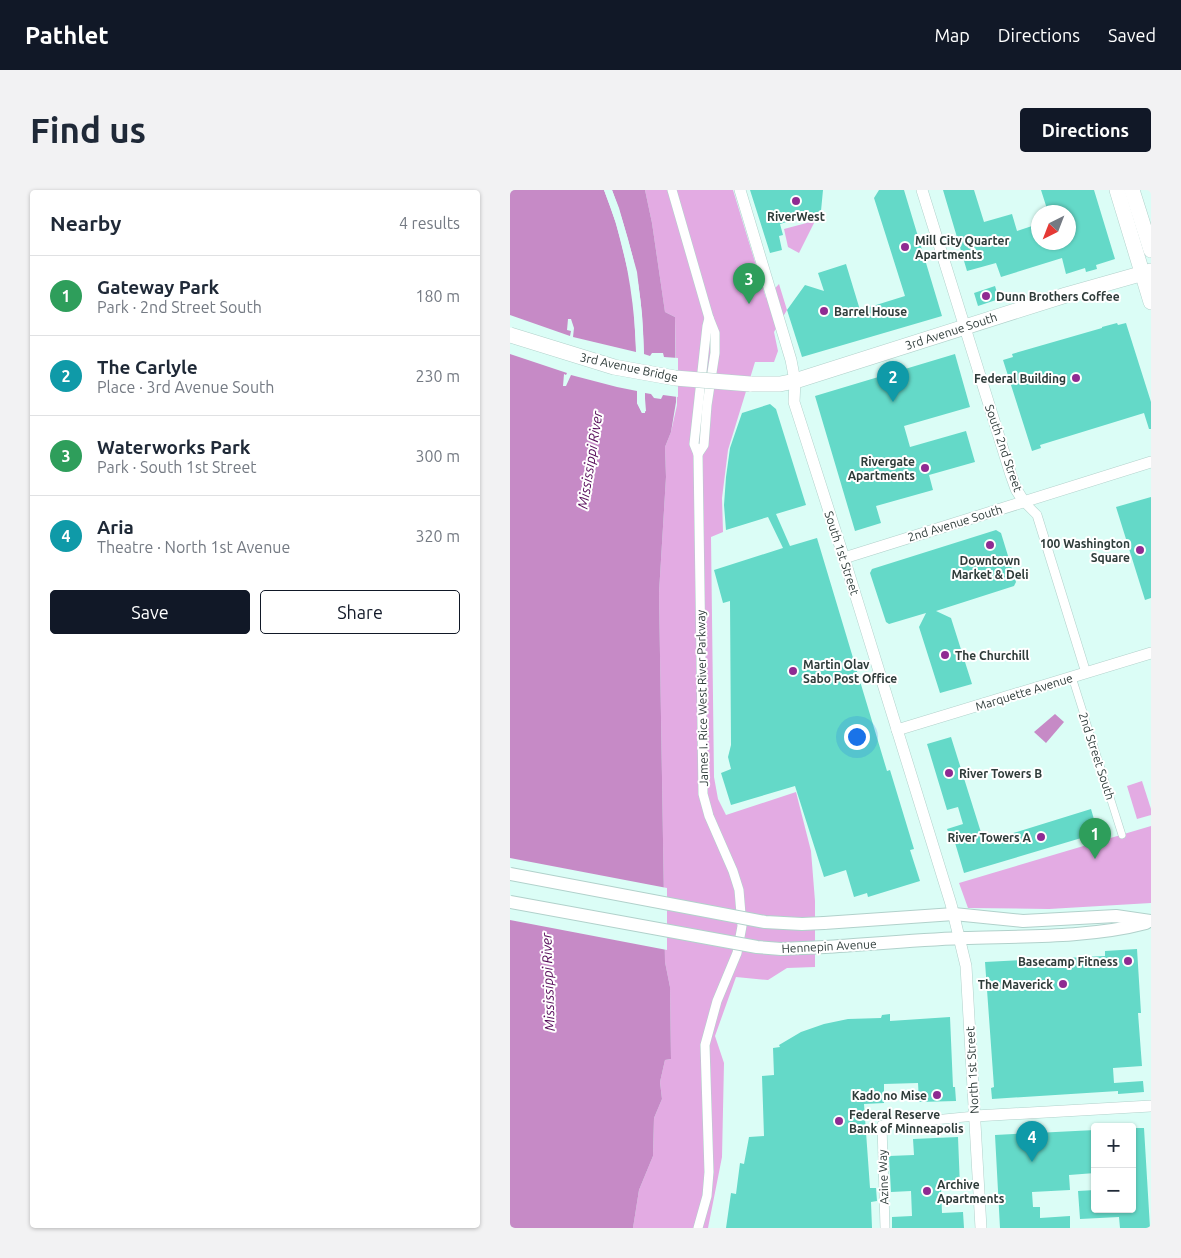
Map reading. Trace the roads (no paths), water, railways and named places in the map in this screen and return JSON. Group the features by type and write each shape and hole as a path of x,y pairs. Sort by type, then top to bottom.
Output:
{"main road":[{"path":"1117,190 1146,273 1151,302"},
{"path":"1132,190 1151,250"},
{"name":"3rd Avenue South","path":"750,384 780,384 794,381 964,326 1146,273"},
{"name":"3rd Avenue Bridge","path":"510,335 620,368 675,378 750,384"},
{"name":"Hennepin Avenue","path":"510,874 765,922 802,924 954,914 1023,921 1116,916 1151,921"},
{"name":"Hennepin Avenue","path":"510,902 757,948 782,949 960,938 1030,937 1124,929 1151,921"}],"street":[{"name":"James I. Rice West River Parkway","path":"672,190 709,318 715,332 715,353 707,404 704,445 698,454 703,794 709,816 733,871 739,890 742,926 737,953 717,1001 704,1051 709,1172 707,1196 698,1228"},
{"name":"South 1st Street","path":"740,190 791,360 794,402 954,914"},
{"name":"South 2nd Street","path":"922,190 1013,482 1024,502 1037,515 1086,673"},
{"name":"2nd Avenue South","path":"844,558 1151,462"},
{"name":"Marquette Avenue","path":"897,730 1151,653"},
{"name":"2nd Street South","path":"1072,677 1122,835"},
{"name":"North 1st Street","path":"954,914 966,966 981,1228"},
{"path":"975,1116 1151,1106"},
{"name":"Azine Way","path":"885,1228 882,1125 975,1116"}],"water":[{"name":"Mississippi River","path":"510,190 604,190 621,242 627,268 636,348 637,403 642,413 646,411 643,328 638,284 632,252 612,190 645,190 652,223 665,312 675,317 676,402 671,432 665,447 666,477 659,593 665,962 670,987 671,1059 665,1060 660,1082 662,1099 654,1118 653,1156 639,1190 633,1228 510,1228"},
{"path":"1055,714 1064,722 1046,743 1034,732"}],"place":[{"name":"RiverWest","path":"796,201"},
{"name":"Mill City Quarter Apartments","path":"905,247"},
{"name":"Dunn Brothers Coffee","path":"986,296"},
{"name":"Waterworks Park","path":"749,304"},
{"name":"Barrel House","path":"824,311"},
{"name":"Federal Building","path":"1076,378"},
{"name":"The Carlyle","path":"893,402"},
{"name":"Rivergate Apartments","path":"925,468"},
{"name":"Downtown Market & Deli","path":"990,545"},
{"name":"100 Washington Square","path":"1140,550"},
{"name":"The Churchill","path":"945,655"},
{"name":"Martin Olav Sabo Post Office","path":"793,671"},
{"name":"River Towers B","path":"949,773"},
{"name":"River Towers A","path":"1041,837"},
{"name":"Gateway Park","path":"1095,859"},
{"name":"Basecamp Fitness","path":"1128,961"},
{"name":"The Maverick","path":"1063,984"},
{"name":"Kado no Mise","path":"937,1095"},
{"name":"Federal Reserve Bank of Minneapolis","path":"839,1121"},
{"name":"Aria","path":"1032,1162"},
{"name":"Archive Apartments","path":"927,1191"}]}
